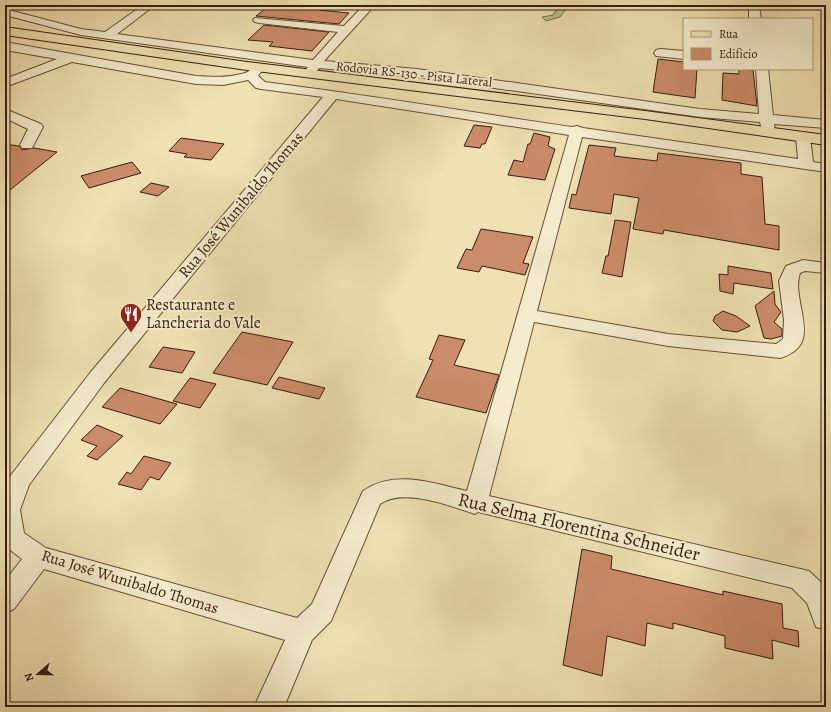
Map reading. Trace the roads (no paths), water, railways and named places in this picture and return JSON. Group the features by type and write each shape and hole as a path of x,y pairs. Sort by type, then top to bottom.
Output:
{"main road":[{"path":"5,31 257,76 312,69 645,115 767,126 803,137 826,140"}],"street":[{"path":"107,36 150,5"},
{"path":"312,69 370,5"},
{"path":"754,5 755,18"},
{"name":"Rodovia RS-130 - Pista Lateral","path":"5,12 82,32 312,69"},
{"path":"259,20 348,30"},
{"path":"5,46 196,80 223,81 257,76 333,94 482,118 577,130 826,168"},
{"path":"660,53 683,55"},
{"path":"5,83 72,58"},
{"path":"762,70 767,126 826,124"},
{"name":"Rua José Wunibaldo Thomas","path":"302,632 39,557 13,538 8,510 19,481 97,378 333,94"},
{"path":"5,113 36,127 27,145"},
{"path":"475,504 577,130"},
{"path":"803,137 806,165"},
{"path":"526,315 668,340 780,351 793,342 794,320 788,281 792,270 803,265 826,268"},
{"name":"Rua Selma Florentina Schneider","path":"302,632 322,612 371,498 379,491 403,488 800,579 818,596 826,618"},
{"path":"5,600 39,557"},
{"path":"269,707 302,632"}],"place":[{"name":"Restaurante e Lancheria do Vale","path":"131,334"}]}
